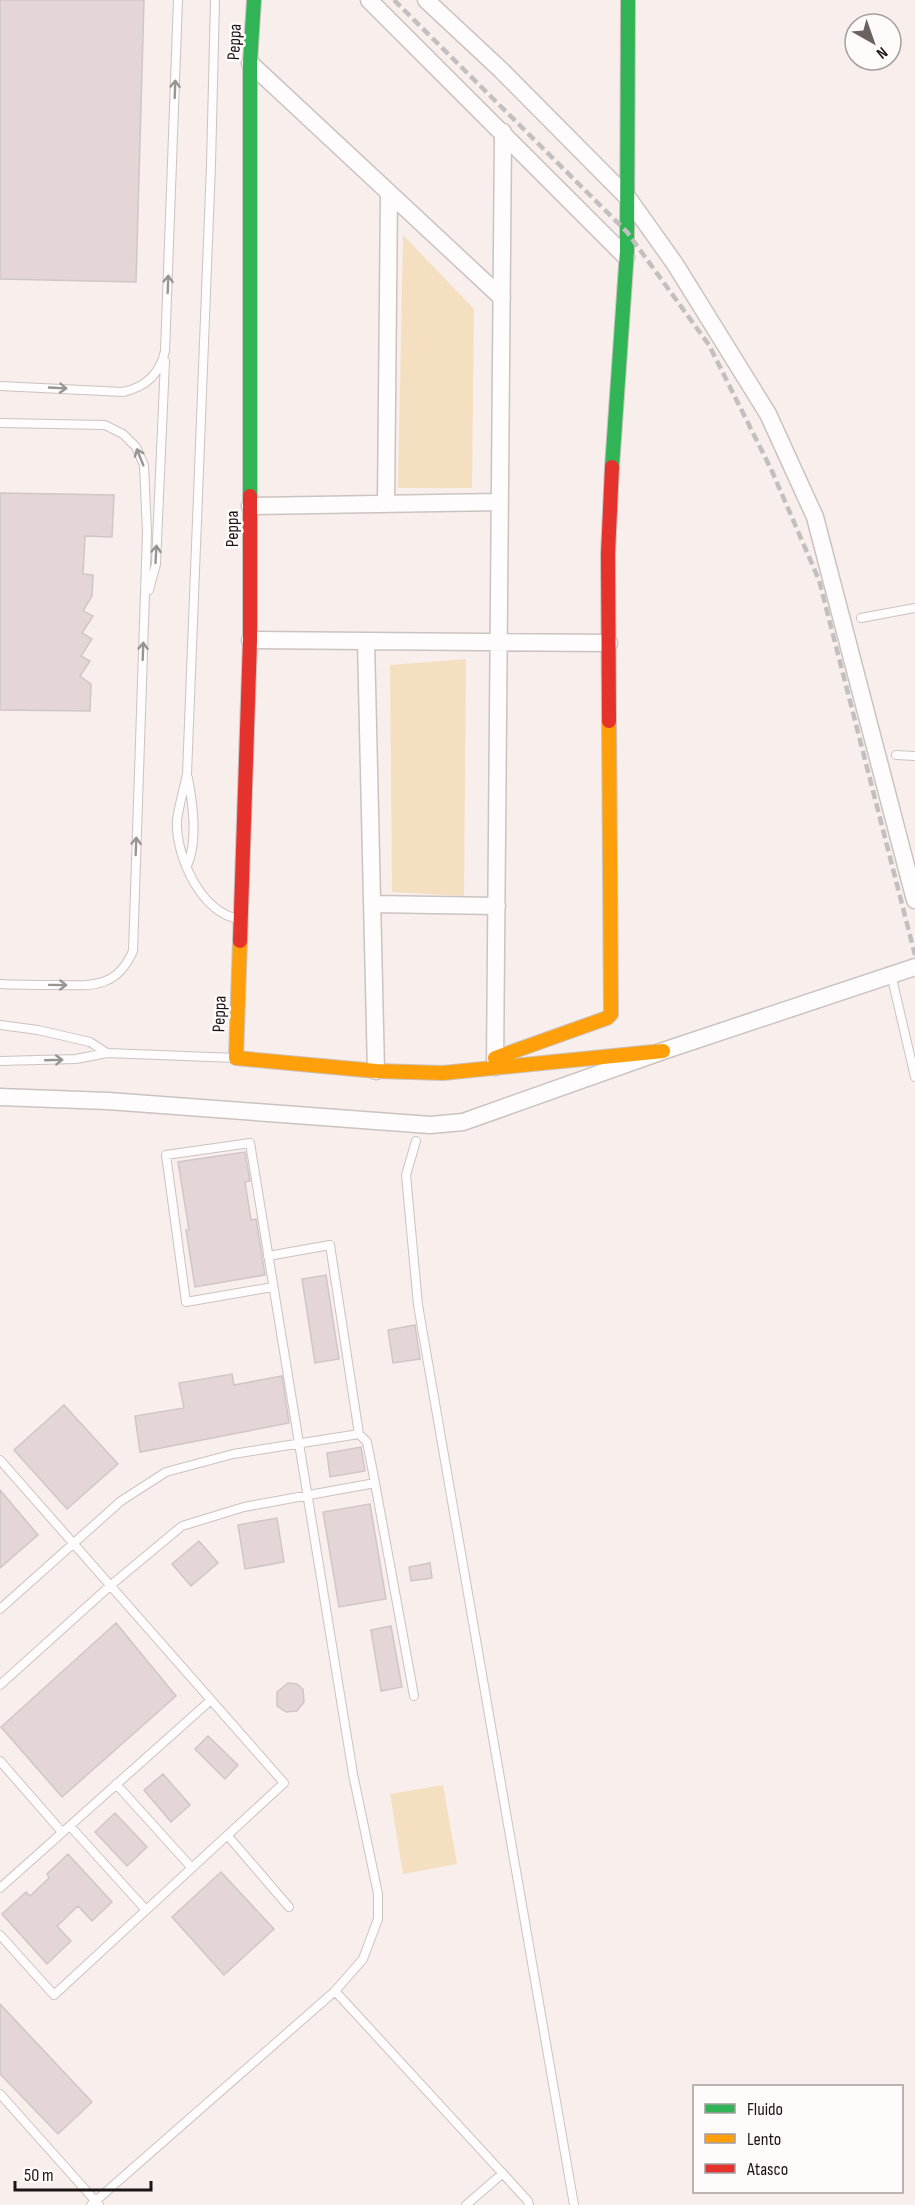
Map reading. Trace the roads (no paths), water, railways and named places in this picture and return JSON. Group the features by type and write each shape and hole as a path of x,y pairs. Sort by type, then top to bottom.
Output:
{"street":[{"name":"Peppa","path":"236,1058 250,640 250,63 254,0"},
{"path":"369,0 626,257"},
{"path":"426,0 501,70 628,198 675,264 768,414 815,517 915,900"},
{"path":"495,1062 607,1018 611,1014 609,643 606,586 626,257 630,109 628,0"},
{"path":"250,63 502,298"},
{"path":"495,1062 503,132"},
{"path":"386,504 389,193"},
{"path":"250,506 500,502"},
{"path":"250,640 609,643"},
{"path":"366,641 376,1071"},
{"path":"372,904 497,906"},
{"path":"0,1097 119,1102 430,1125 463,1122 915,967"},
{"path":"236,1058 376,1071 443,1073 495,1062 663,1052"}],"lane":[{"path":"145,611 156,564 178,0"},
{"path":"215,0 211,165 187,774 177,820 179,843 187,866 201,893 223,915 240,919"},
{"path":"0,386 123,392 140,387 154,376 165,351"},
{"path":"0,423 105,426 123,434 136,447 144,465 147,533 133,951 117,975 97,985 0,984"},
{"path":"861,618 915,608"},
{"path":"896,755 915,756"},
{"path":"187,774 192,808 191,856 187,866"},
{"path":"891,974 915,1077"},
{"path":"0,1024 90,1042 106,1053"},
{"path":"0,1062 76,1059 106,1053 236,1058"},
{"path":"416,1141 406,1175 418,1305 574,2205"},
{"path":"0,2094 95,2204 335,1991 363,1959 378,1919 378,1894 353,1774 250,1143 166,1155 186,1302 273,1287"},
{"path":"268,1256 330,1245 359,1434 367,1442 414,1696"},
{"path":"0,1609 121,1501 166,1472 233,1454 359,1434"},
{"path":"0,1460 285,1783 54,1995 0,1935"},
{"path":"0,1685 111,1585 182,1526 244,1507 375,1483"},
{"path":"0,1888 211,1700"},
{"path":"0,1761 62,1832"},
{"path":"116,1784 192,1869"},
{"path":"70,1826 146,1910"},
{"path":"228,1836 289,1907"},
{"path":"335,1991 528,2201 529,2205"},
{"path":"466,2205 502,2173"}],"railway":[{"path":"394,0 627,232 709,345 771,469 819,580 915,955"}]}
